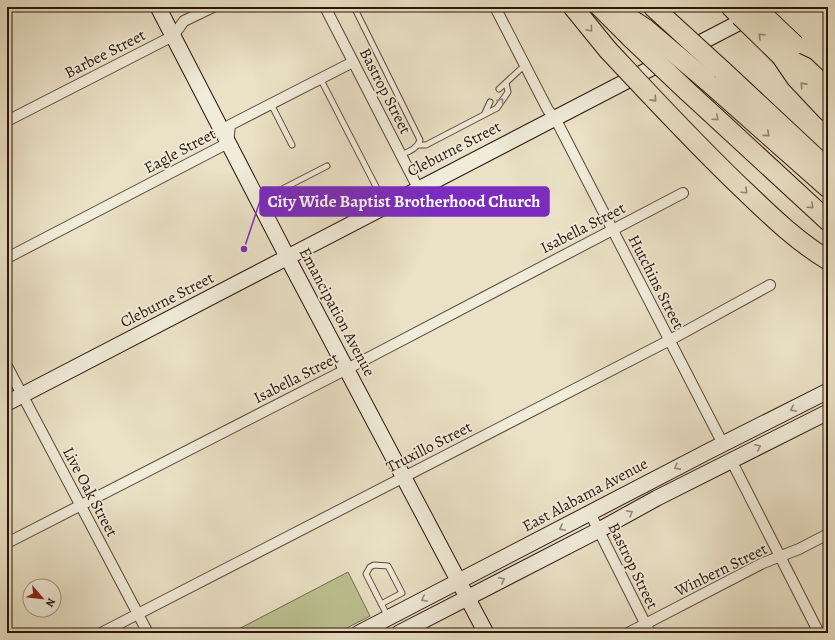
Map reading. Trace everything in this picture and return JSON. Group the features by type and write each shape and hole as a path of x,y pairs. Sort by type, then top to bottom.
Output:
{"highway":[{"path":"573,7 608,50 683,131 726,174 776,220 800,240 828,260"},
{"path":"600,7 706,80 828,188"},
{"path":"613,7 638,33 687,91 828,221"},
{"path":"731,7 788,50 828,74"},
{"path":"755,7 788,50 828,89"},
{"path":"658,12 828,168"},
{"path":"788,50 796,78 828,112"}],"main road":[{"name":"Emancipation Avenue","path":"158,7 258,201 486,633"},
{"name":"Cleburne Street","path":"7,403 418,188 769,7"},
{"name":"East Alabama Avenue","path":"359,633 828,391"},
{"path":"399,633 599,530 657,498 828,412"}],"street":[{"name":"Barbee Street","path":"7,121 172,36 184,21 213,7"},
{"name":"Bastrop Street","path":"325,7 418,188"},
{"name":"Hutchins Street","path":"495,7 548,110 555,118 723,444"},
{"name":"Eagle Street","path":"7,258 228,143 230,125 353,62"},
{"name":"Isabella Street","path":"7,543 347,369 683,193"},
{"name":"Truxillo Street","path":"101,633 670,340 770,285"},
{"name":"Live Oak Street","path":"7,366 148,633"},
{"path":"731,460 819,633"},
{"name":"Bastrop Street","path":"590,513 647,629"},
{"name":"Winbern Street","path":"628,633 647,629 763,563 781,557 828,534"}],"lane":[{"path":"354,7 420,140 414,149 401,155"},
{"path":"499,89 525,65"},
{"path":"320,78 386,205"},
{"path":"418,145 426,145 497,108 508,92 506,83"},
{"path":"485,113 490,102"},
{"path":"271,104 292,145"},
{"path":"258,201 327,166"},
{"path":"381,604 402,594 388,566 374,565 366,574 381,604 388,618"}],"green space":[{"path":"348,572 370,616 337,633 231,633"}],"place":[{"name":"City Wide Baptist Brotherhood Church","path":"244,249"}]}
